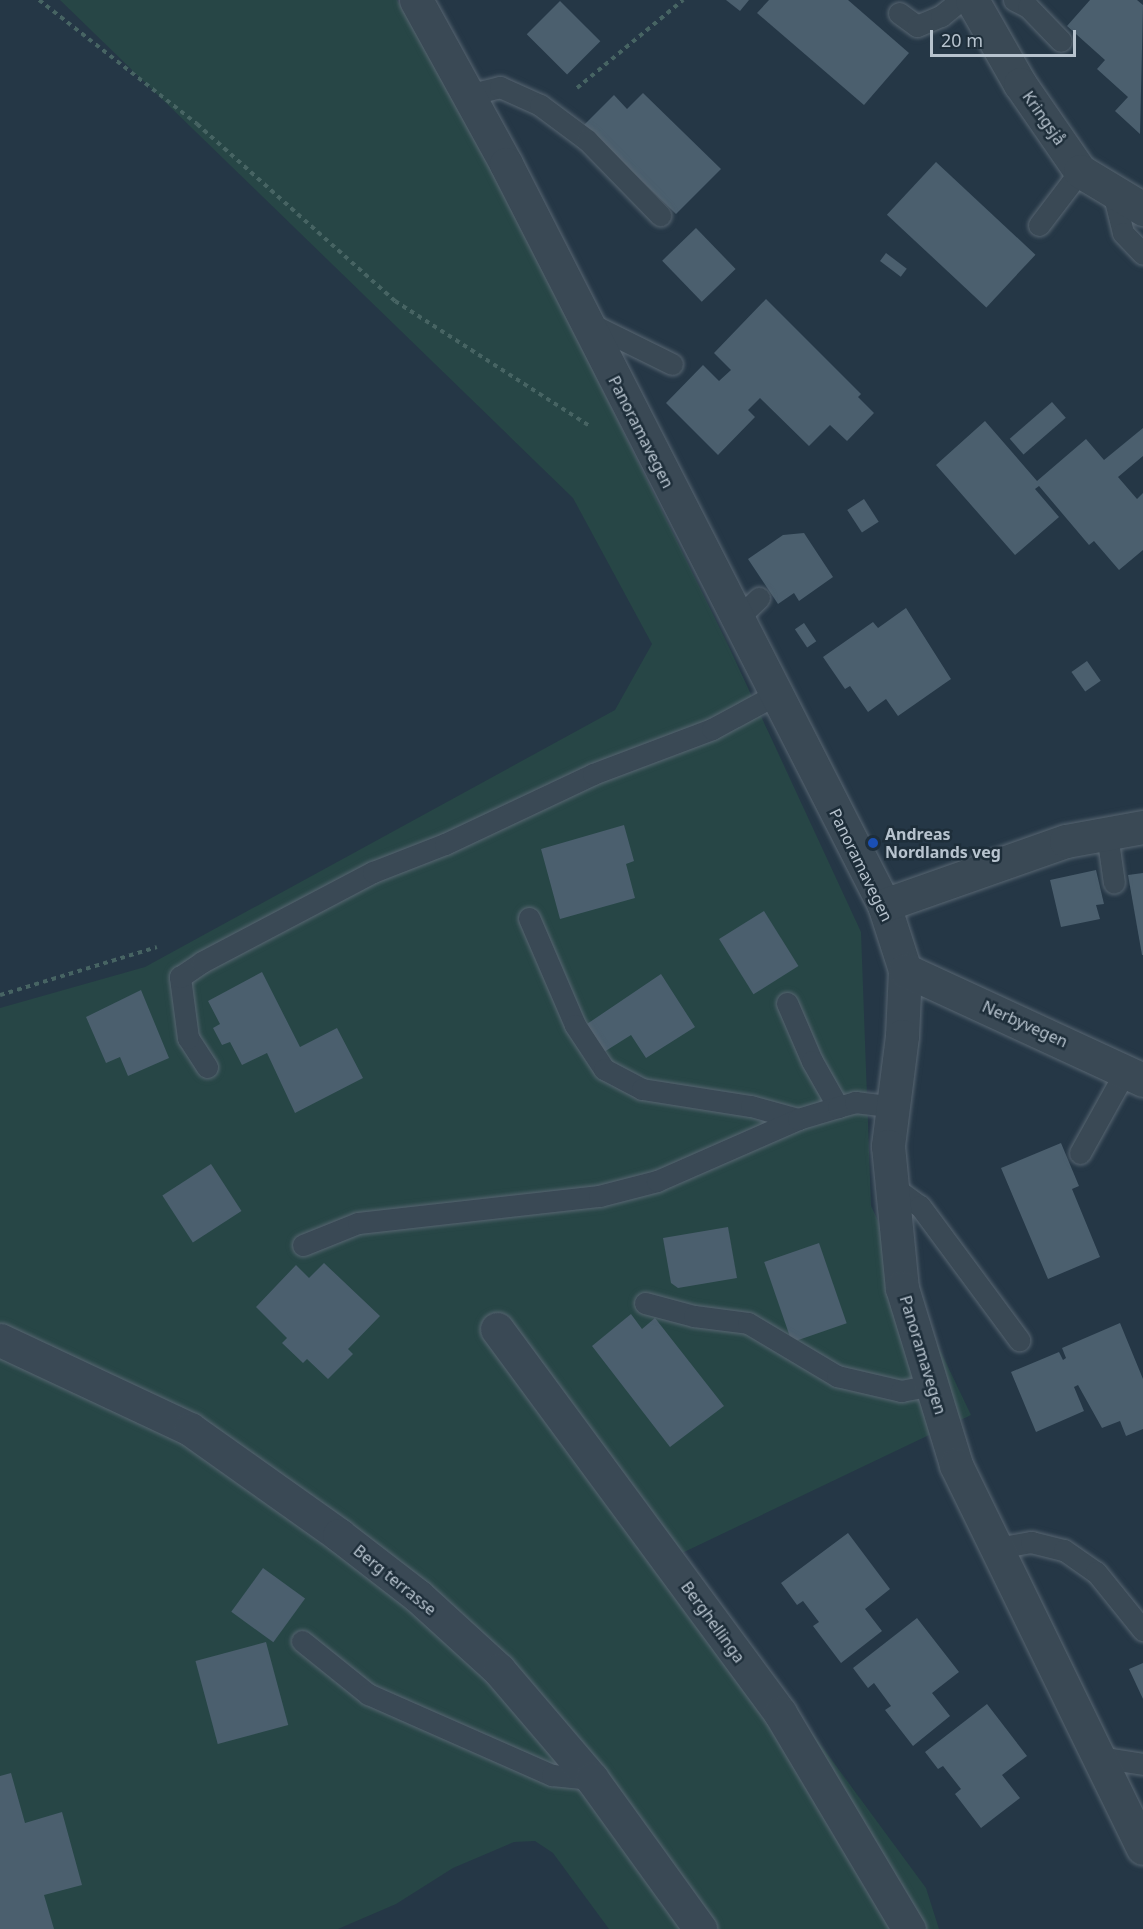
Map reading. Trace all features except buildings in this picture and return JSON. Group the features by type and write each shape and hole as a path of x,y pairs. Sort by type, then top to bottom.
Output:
{"street":[{"name":"Panoramavegen","path":"416,0 468,95 635,423 748,609 775,695 884,905 905,970 888,1146 902,1288 956,1465 1143,1848"},
{"name":"Kringsjå","path":"972,0 1020,84 1080,171 1143,209"},
{"path":"884,905 1066,841 1143,827"},
{"name":"Nerbyvegen","path":"905,970 1134,1075"},
{"name":"Berghellinga","path":"497,1329 780,1713 909,1929"},
{"name":"Berg terrasse","path":"0,1340 190,1429 339,1535 418,1596 499,1670 592,1779 700,1929"}],"lane":[{"path":"899,13 917,26 940,16 961,0"},
{"path":"1014,0 1028,7 1061,41"},
{"path":"468,95 500,87 548,111 587,140 660,215"},
{"path":"1040,225 1080,171"},
{"path":"1113,192 1123,233 1143,254"},
{"path":"585,321 672,364"},
{"path":"207,1067 188,1038 180,977 287,915 373,873 445,844 594,774 712,729 775,695"},
{"path":"1107,834 1114,883"},
{"path":"529,918 575,1025 604,1069 642,1089 751,1106 798,1119"},
{"path":"787,1003 812,1061 838,1107"},
{"path":"1080,1153 1134,1075"},
{"path":"303,1245 358,1222 599,1196 657,1181 798,1119 855,1101 893,1107"},
{"path":"892,1186 920,1206 1019,1340"},
{"path":"645,1303 694,1316 748,1323 837,1376 901,1390 932,1385"},
{"path":"997,1548 1031,1542 1064,1550 1095,1572 1143,1630"},
{"path":"302,1641 368,1694 552,1775 592,1779"},
{"path":"1099,1757 1143,1764"}],"path":[{"path":"39,0 197,124 395,301 593,428 635,423"},
{"path":"548,111 683,0"},
{"path":"0,995 164,945 180,977"}],"green space":[{"path":"60,0 397,0 466,112 729,647 861,932 871,1206 971,1415 680,1554 926,1888 939,1929 609,1929 553,1853 535,1841 514,1842 453,1868 396,1904 338,1929 0,1929 0,1008 145,967 615,710 652,644 573,498"}],"place":[{"name":"Andreas Nordlands veg","path":"873,843"}]}
